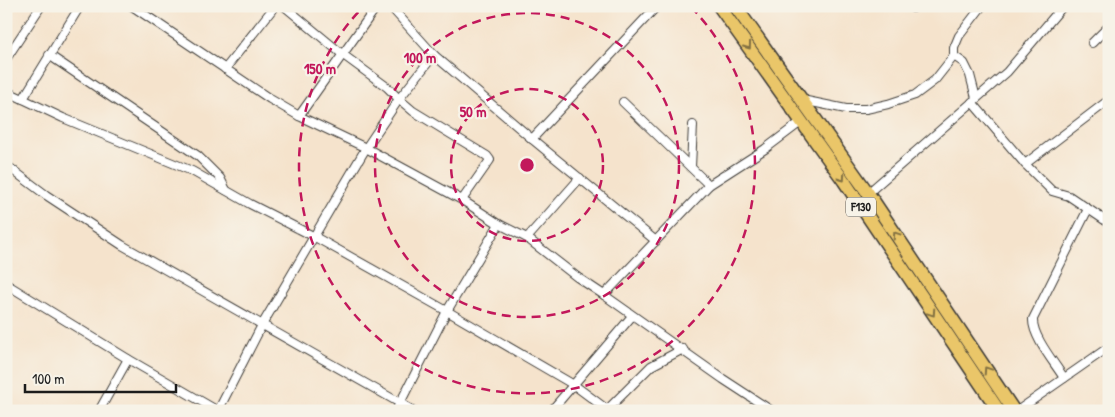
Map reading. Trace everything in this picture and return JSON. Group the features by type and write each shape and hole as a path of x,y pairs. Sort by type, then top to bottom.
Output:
{"main road":[{"path":"721,8 736,8"},
{"name":"F130","path":"721,8 802,121 999,411"},
{"name":"F130","path":"736,8 868,193 1015,411"}],"street":[{"path":"6,59 41,6"},
{"path":"23,99 80,6"},
{"path":"132,6 270,99 299,116 366,148 527,238 632,316 772,411"},
{"path":"225,69 275,6"},
{"path":"284,6 342,54 387,86 398,99 414,111 487,156 490,160 462,200"},
{"path":"299,116 376,6"},
{"path":"390,6 434,55 532,139 656,240"},
{"path":"532,139 657,6"},
{"path":"801,100 846,109 866,109 915,95 935,80 954,56 954,48 959,36 982,6"},
{"path":"868,193 1007,72 1063,6"},
{"path":"1092,43 1109,26"},
{"path":"49,55 198,156 220,178 226,190"},
{"path":"6,284 128,359 218,411 262,325 366,148 398,99 434,55"},
{"path":"954,56 964,63 970,75 974,100 1025,164 1052,191 1068,196 1109,223"},
{"path":"6,91 63,118 192,171 447,311 574,385 608,410 651,366 682,349"},
{"path":"1025,164 1109,100"},
{"path":"623,102 709,185"},
{"path":"604,295 709,185 802,121"},
{"path":"691,167 693,125"},
{"path":"6,166 46,195 122,244 414,411"},
{"path":"527,238 580,178"},
{"path":"1064,378 1032,326 1033,319 1088,209"},
{"path":"396,411 447,311 499,224"},
{"path":"551,411 632,316"},
{"path":"1015,411 1109,347"},
{"path":"99,411 128,359"}]}
